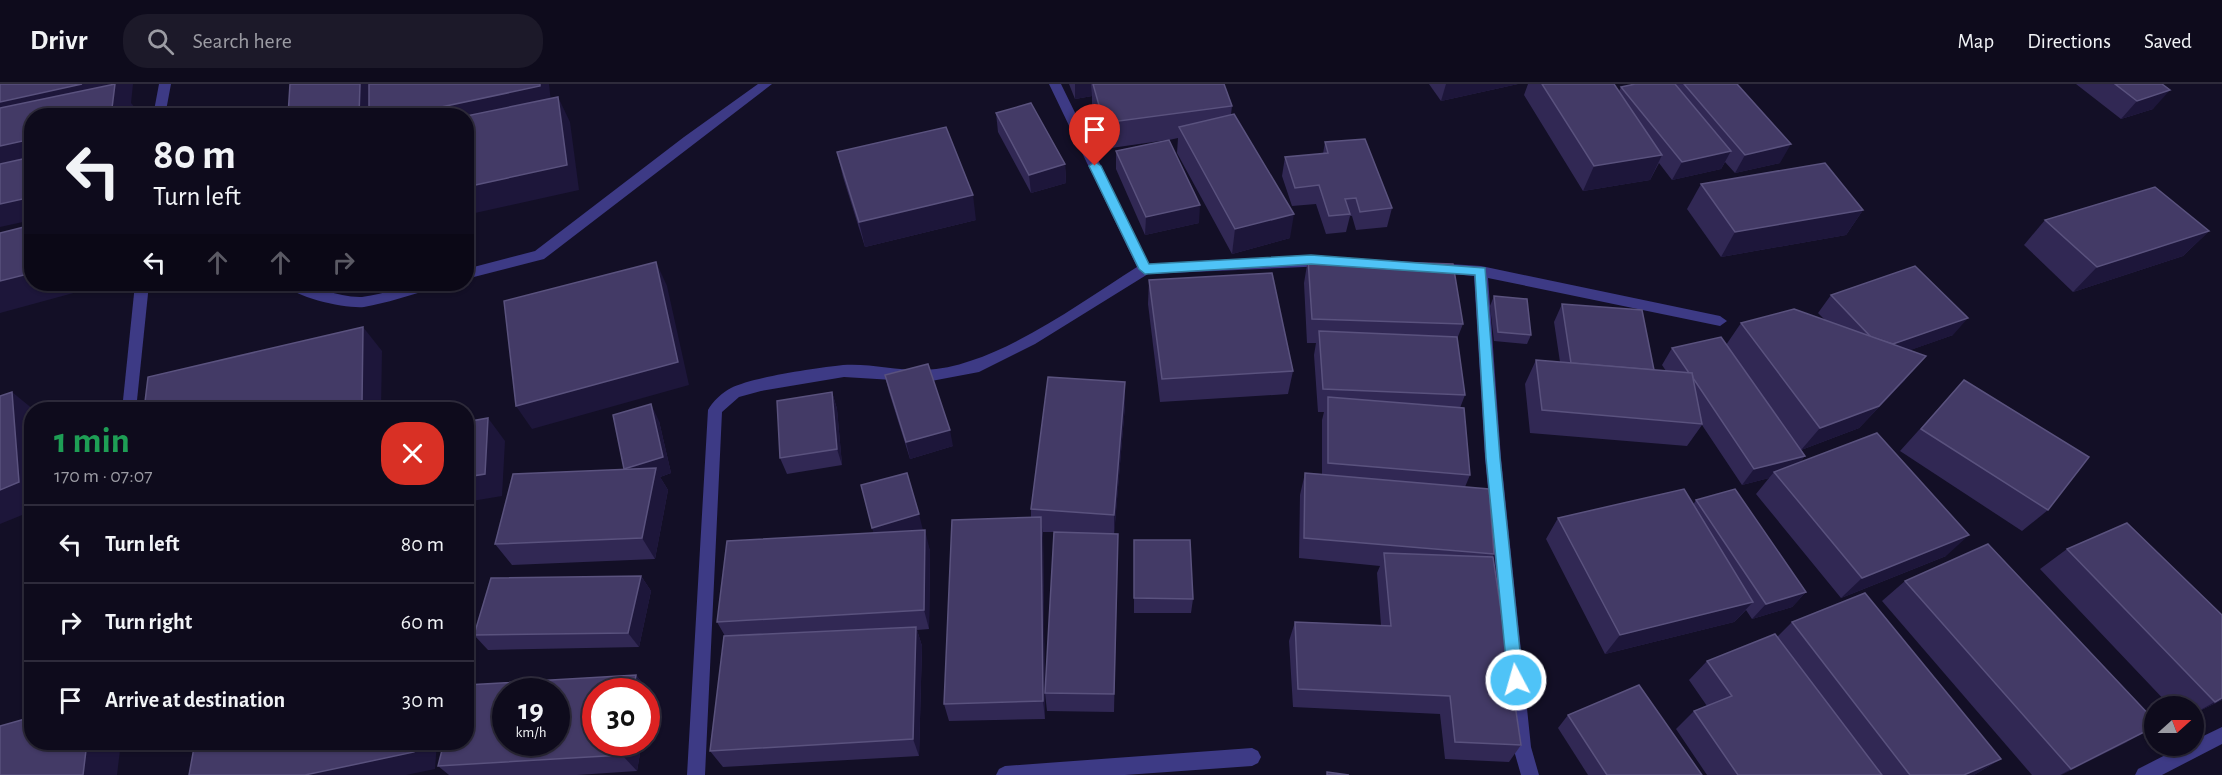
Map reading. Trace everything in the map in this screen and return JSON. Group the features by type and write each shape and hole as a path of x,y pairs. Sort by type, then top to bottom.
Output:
{"street":[{"path":"160,108 165,84"},
{"path":"474,272 539,255 688,140 766,84"},
{"path":"1055,84 1145,269"},
{"path":"696,775 715,410 734,393 761,385 844,371 926,375 979,366 1030,340 1145,269 1311,260 1345,262"},
{"path":"1424,267 1481,271 1720,321"},
{"path":"1481,271 1493,458 1522,747 1530,775"},
{"path":"130,402 141,291"},
{"path":"303,291 361,302 404,291"},
{"path":"2144,775 2222,735"},
{"path":"1005,775 1252,757"}],"building":[{"path":"0,84 82,84 0,102"},
{"path":"115,84 112,108 24,108 24,141 0,146 0,108"},
{"path":"290,84 360,84 359,108 288,108"},
{"path":"369,84 540,84 540,86 437,108 369,108"},
{"path":"1093,84 1224,84 1232,106 1104,123"},
{"path":"1542,84 1614,84 1662,155 1594,166"},
{"path":"1635,84 1675,84 1731,151 1682,162 1621,87"},
{"path":"1684,84 1737,84 1791,144 1745,155"},
{"path":"2115,84 2162,84 2170,90 2137,101"},
{"path":"558,97 567,165 474,185 474,114"},
{"path":"1031,103 1065,164 1029,175 996,113"},
{"path":"1234,114 1294,214 1235,229 1179,127"},
{"path":"946,127 973,195 859,222 837,152"},
{"path":"1365,139 1392,208 1360,212 1356,198 1345,199 1350,214 1329,216 1319,185 1295,188 1285,157 1328,153 1325,142"},
{"path":"1169,140 1200,205 1146,217 1116,151"},
{"path":"24,159 24,199 0,204 0,164"},
{"path":"1825,163 1863,210 1735,232 1701,184"},
{"path":"2155,187 2209,231 2097,267 2045,220"},
{"path":"24,227 24,275 0,281 0,233"},
{"path":"1308,259 1453,264 1463,324 1312,319"},
{"path":"656,262 678,362 516,406 504,301"},
{"path":"1915,266 1968,318 1893,344 1871,337 1831,295"},
{"path":"1272,273 1293,371 1162,379 1149,280"},
{"path":"1494,296 1527,299 1531,335 1498,332"},
{"path":"1562,304 1642,310 1654,370 1571,363"},
{"path":"1794,309 1926,356 1879,406 1820,428 1741,323"},
{"path":"363,327 362,402 145,402 148,377"},
{"path":"1319,331 1457,337 1465,395 1323,389"},
{"path":"1721,337 1805,456 1754,469 1693,378 1692,373 1689,373 1672,348"},
{"path":"1536,360 1692,373 1702,424 1542,410"},
{"path":"928,364 950,430 906,442 885,375"},
{"path":"1048,377 1125,382 1114,515 1031,509"},
{"path":"1964,380 2089,457 2048,510 1921,429"},
{"path":"12,392 19,482 0,490 0,396"},
{"path":"832,392 837,449 780,458 777,401"},
{"path":"1328,397 1464,408 1470,475 1328,463"},
{"path":"651,404 663,457 624,469 613,415"},
{"path":"488,418 485,474 474,476 474,421"},
{"path":"1877,433 1969,535 1862,578 1774,472"},
{"path":"656,468 642,538 495,544 513,474"},
{"path":"907,473 919,514 872,528 861,485"},
{"path":"1305,473 1489,489 1494,554 1304,538"},
{"path":"1684,489 1753,602 1620,635 1558,518"},
{"path":"1735,489 1806,592 1766,604 1696,500"},
{"path":"1041,517 1043,701 944,704 952,520"},
{"path":"2127,523 2222,615 2222,698 2215,702 2067,549"},
{"path":"925,530 924,610 717,622 727,541"},
{"path":"1054,532 1118,534 1114,694 1045,693"},
{"path":"1134,540 1190,540 1193,599 1134,598"},
{"path":"1988,544 2144,709 2144,732 2071,769 1905,581"},
{"path":"1384,553 1493,557 1521,745 1455,742 1450,696 1298,689 1295,622 1391,626"},
{"path":"641,576 628,633 474,635 491,578"},
{"path":"1865,593 2001,759 1964,775 1910,775 1792,622"},
{"path":"916,627 913,739 710,751 724,636"},
{"path":"1775,634 1882,775 1738,775 1694,711 1732,696 1707,661"},
{"path":"636,675 635,678 585,678"},
{"path":"582,678 582,756 605,756 438,766 442,750 474,750 474,685 492,683 492,756 570,756 570,679"},
{"path":"1639,685 1702,775 1607,775 1568,715"},
{"path":"24,719 24,750 86,750 83,775 0,775 0,726"},
{"path":"194,750 414,750 414,752 305,775 189,775"},
{"path":"1327,772 1349,775 1327,775"}],"route":[{"path":"1095,166 1145,269 1311,260 1481,271 1493,458 1516,680"}]}
